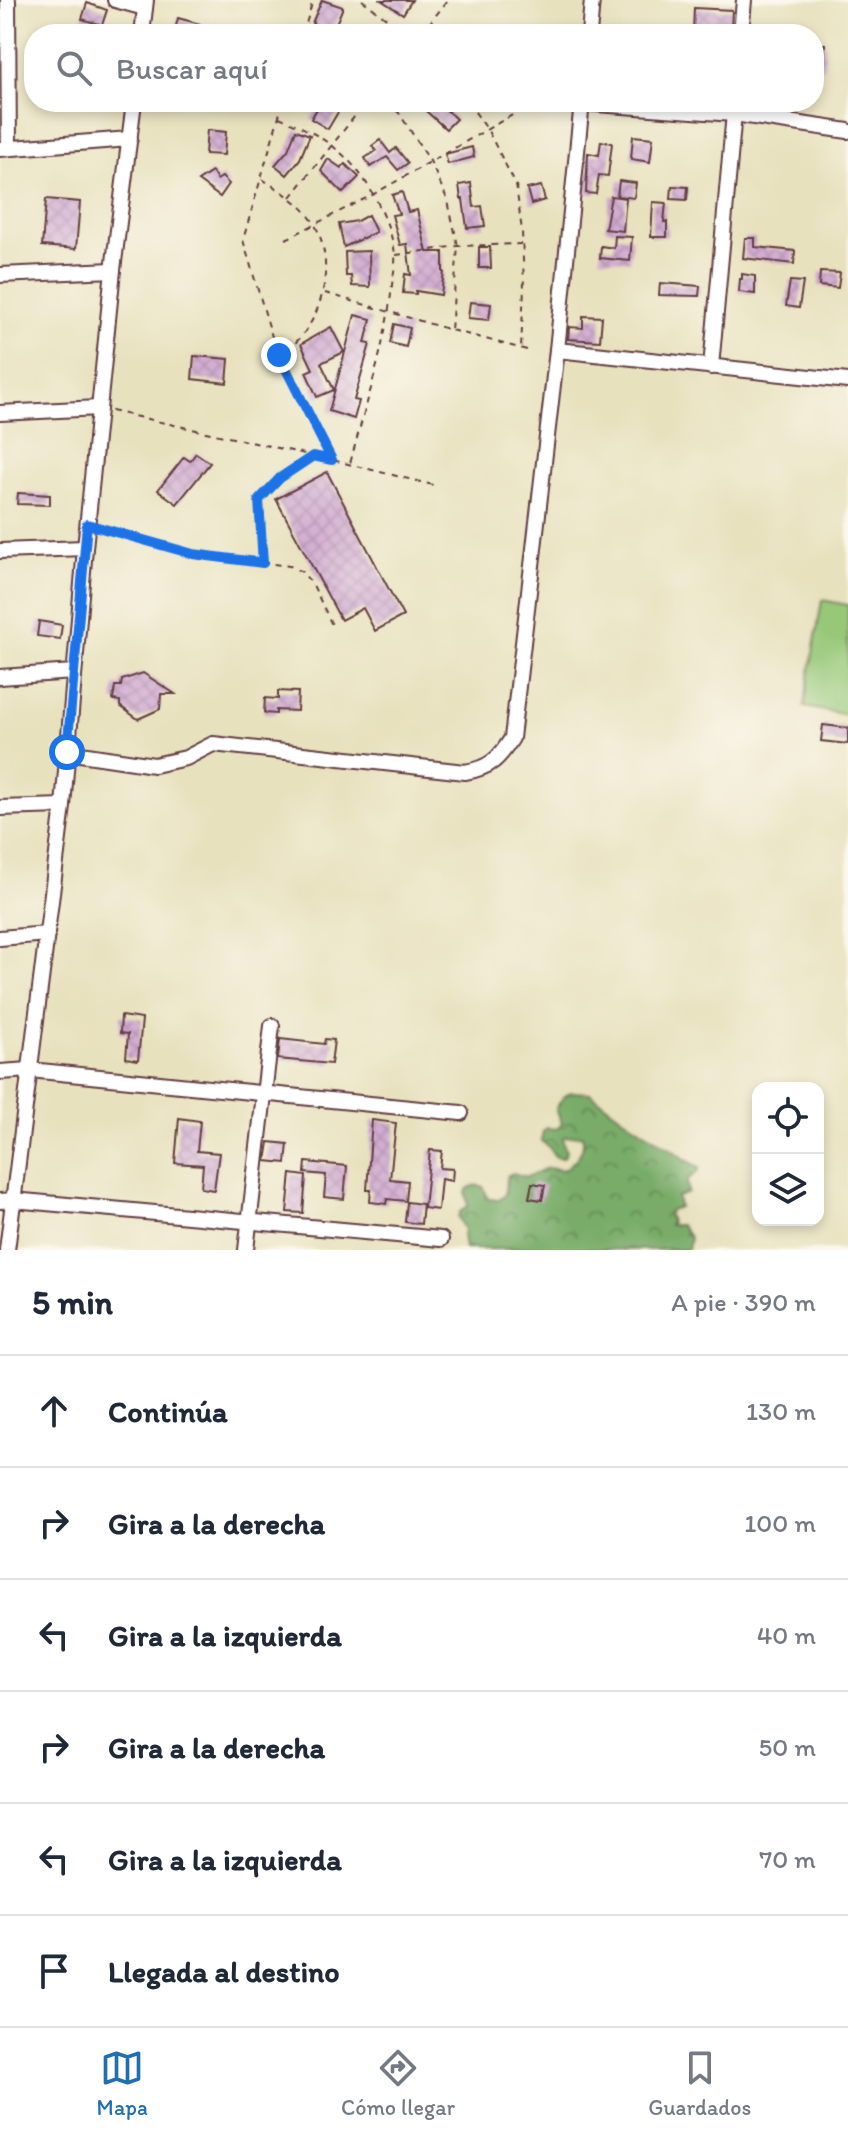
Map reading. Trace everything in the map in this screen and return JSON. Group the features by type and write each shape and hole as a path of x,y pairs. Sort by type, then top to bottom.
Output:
{"street":[{"path":"8,0 4,149 130,139"},
{"path":"115,0 145,4 143,24"},
{"path":"590,24 592,0"},
{"path":"742,24 744,0"},
{"path":"7,1250 7,1201 30,1070 63,806 87,524 133,112"},
{"path":"67,752 154,765 186,758 213,744 465,772 484,769 501,754 512,738 581,112"},
{"path":"711,367 734,112"},
{"path":"754,112 848,131"},
{"path":"0,275 113,270"},
{"path":"557,350 848,381"},
{"path":"0,413 99,408"},
{"path":"0,551 85,548"},
{"path":"0,677 74,672"},
{"path":"0,808 63,806"},
{"path":"0,938 47,934"},
{"path":"246,1250 272,1026"},
{"path":"0,1072 30,1070 461,1113"},
{"path":"7,1201 441,1239"}],"path":[{"path":"306,24 313,0"},
{"path":"362,0 394,24"},
{"path":"429,24 448,0"},
{"path":"280,112 243,240 279,355 332,460"},
{"path":"290,197 358,112"},
{"path":"398,112 430,161 448,201 458,246 451,330"},
{"path":"475,112 516,185 524,288 521,348"},
{"path":"286,239 374,194 517,112"},
{"path":"279,117 308,129 332,144 353,164 374,194 395,255 389,312 350,464"},
{"path":"261,178 304,210 315,225 323,250 324,292 299,340 279,355"},
{"path":"395,255 458,246 522,244"},
{"path":"324,292 527,350"},
{"path":"99,408 433,485"},
{"path":"263,563 259,500 280,478 313,456"},
{"path":"87,524 193,554 290,566 302,572 313,585 332,625"}],"green space":[{"path":"822,600 848,605 848,715 804,707"},
{"path":"572,1092 590,1093 699,1168 687,1180 688,1193 677,1197 679,1207 670,1210 668,1215 669,1225 680,1225 690,1238 688,1250 465,1249 464,1230 458,1217 468,1206 468,1189 483,1187 488,1199 498,1200 505,1194 508,1175 513,1173 527,1177 547,1168 562,1170 579,1156 583,1146 582,1135 563,1137 566,1153 563,1158 554,1155 541,1141 543,1131 561,1125 556,1110 562,1099"}],"building":[{"path":"322,0 343,7 336,24 312,23"},
{"path":"381,0 412,0 403,14"},
{"path":"87,3 107,10 102,24 82,19"},
{"path":"694,8 732,10 731,24 693,24"},
{"path":"178,18 200,24 176,24"},
{"path":"315,112 338,112 328,129 311,119"},
{"path":"427,112 449,112 456,119 446,129"},
{"path":"207,130 226,132 224,155 205,154"},
{"path":"296,130 310,135 300,159 287,175 275,165 288,150"},
{"path":"633,136 653,138 650,162 631,159"},
{"path":"380,140 390,153 396,148 408,163 398,170 387,157 370,167 365,158 376,151 372,146"},
{"path":"601,141 612,143 608,176 599,175 596,194 586,193 588,153 599,155"},
{"path":"472,147 474,157 448,164 445,154"},
{"path":"328,159 341,168 345,164 359,177 343,193 321,171"},
{"path":"212,172 217,180 222,177 229,184 220,197 198,181"},
{"path":"619,181 636,183 634,198 617,196"},
{"path":"471,183 474,207 482,206 485,226 467,228 459,185"},
{"path":"541,186 545,200 531,204 527,189"},
{"path":"672,186 688,187 687,200 671,199"},
{"path":"402,192 408,212 417,210 427,252 443,252 441,295 416,291 416,294 403,293 405,274 411,275 407,244 400,245 392,215 399,214 392,195"},
{"path":"611,196 626,198 623,231 605,229"},
{"path":"46,199 80,202 76,249 42,246"},
{"path":"653,202 666,203 664,222 667,222 667,237 651,237"},
{"path":"368,215 376,232 344,247 339,224 357,221"},
{"path":"615,236 632,237 630,261 600,258 601,246 614,248"},
{"path":"745,238 755,238 755,247 795,251 794,264 743,258"},
{"path":"479,247 490,247 491,268 479,268"},
{"path":"369,251 370,287 352,286 351,276 346,276 345,252"},
{"path":"820,272 840,273 838,288 819,286"},
{"path":"742,274 755,276 755,294 739,292"},
{"path":"790,281 803,282 799,308 786,306"},
{"path":"660,283 700,286 699,296 659,295"},
{"path":"470,302 491,304 489,320 468,318"},
{"path":"355,315 371,319 365,343 370,344 354,400 359,401 354,419 329,411"},
{"path":"583,316 602,317 600,341 568,339 569,327 583,328"},
{"path":"394,324 410,328 406,347 390,343"},
{"path":"331,327 344,352 321,363 334,390 317,397 306,372 313,369 301,344"},
{"path":"194,356 229,359 227,383 192,379"},
{"path":"196,453 210,463 177,504 158,490 184,457 190,461"},
{"path":"327,472 403,616 375,631 363,608 341,620 276,499"},
{"path":"18,493 50,495 50,505 17,504"},
{"path":"39,621 62,625 60,639 37,636"},
{"path":"143,673 175,694 161,694 160,709 138,719 120,706 120,701 113,700 115,686 121,686 122,680"},
{"path":"278,691 298,692 297,711 264,713 265,698 278,699"},
{"path":"823,725 848,728 848,744 821,741"},
{"path":"121,1016 142,1019 138,1060 126,1058 128,1034 120,1033"},
{"path":"280,1039 324,1044 325,1039 334,1040 331,1064 278,1059"},
{"path":"179,1118 200,1121 197,1151 219,1153 214,1190 201,1188 203,1165 175,1163"},
{"path":"372,1120 396,1123 390,1179 408,1181 406,1201 387,1199 386,1204 370,1202 371,1190 367,1190"},
{"path":"269,1142 288,1144 286,1163 266,1161"},
{"path":"430,1150 442,1151 440,1168 453,1169 452,1181 441,1179 438,1210 424,1208"},
{"path":"306,1162 347,1166 344,1199 324,1197 326,1175 305,1173"},
{"path":"291,1174 306,1176 303,1213 287,1212"},
{"path":"532,1183 545,1185 542,1200 529,1198"},
{"path":"407,1202 423,1204 421,1224 405,1222"}],"route":[{"path":"67,752 87,524 193,554 263,563 259,500 280,478 313,456 332,460 279,355"}]}
